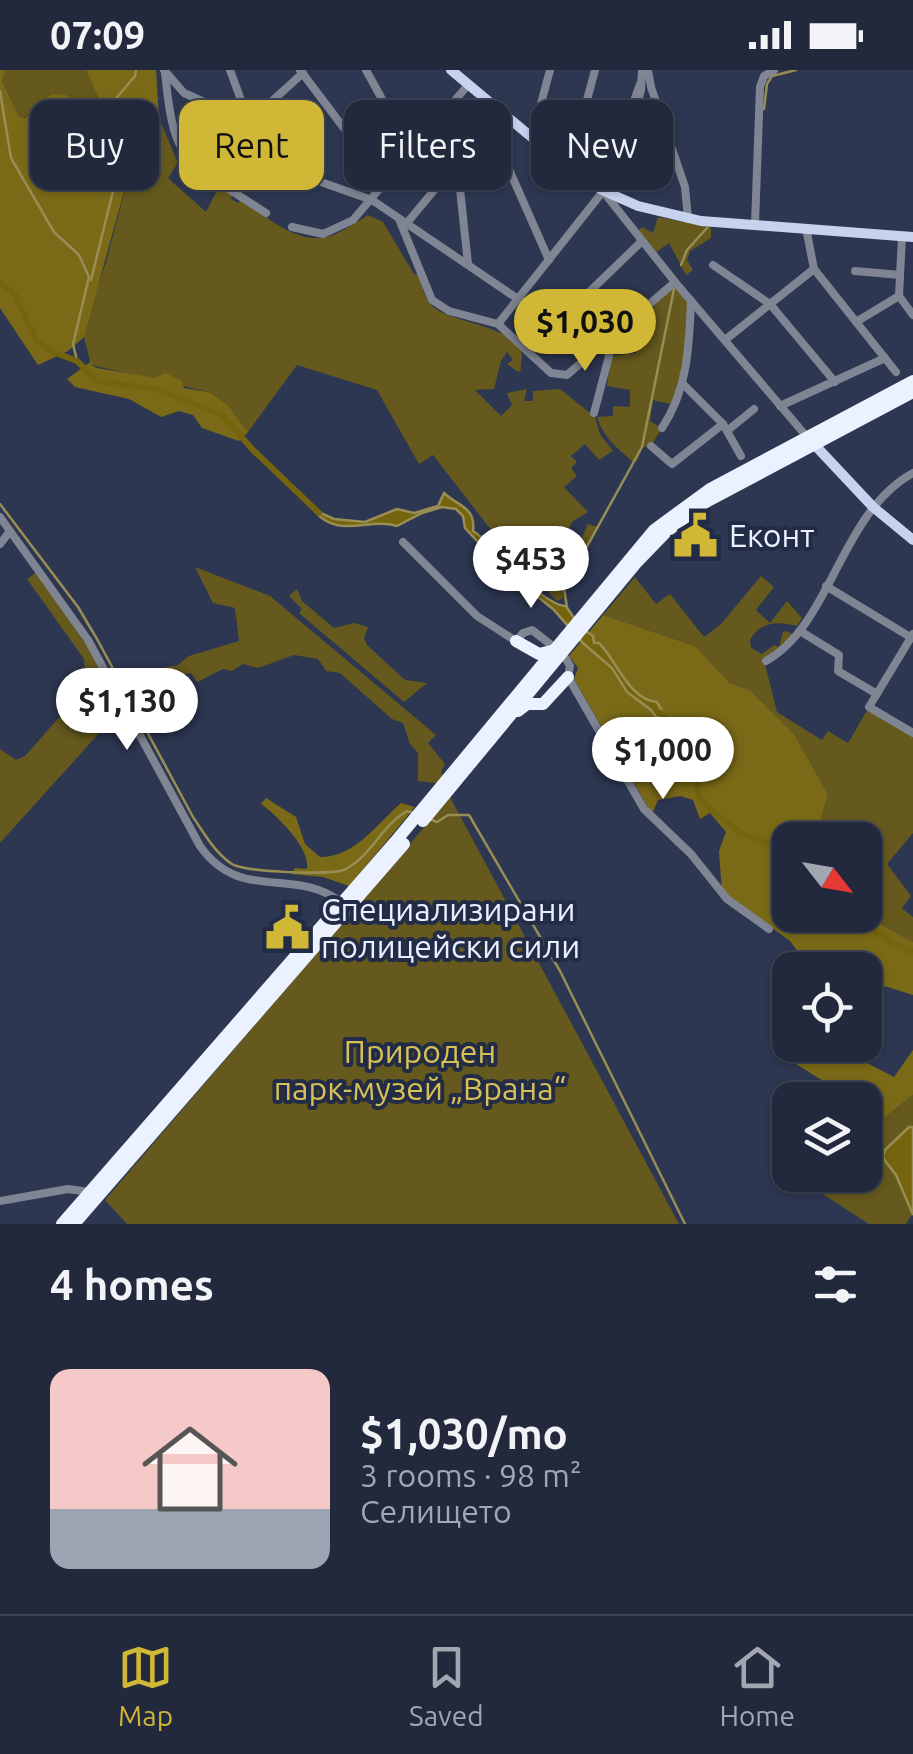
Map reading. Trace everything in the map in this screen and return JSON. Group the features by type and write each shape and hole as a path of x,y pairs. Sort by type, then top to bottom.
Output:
{"highway":[{"path":"811,441 913,381"},
{"path":"428,809 505,722 637,548 674,512 710,489 913,392"},
{"path":"516,641 539,654 560,647"},
{"path":"532,652 538,676 531,698 533,705"},
{"path":"74,1224 538,676"},
{"path":"505,722 523,706 544,704 568,677"},
{"path":"62,1224 346,906"}],"main road":[{"path":"450,70 487,100"},
{"path":"511,120 531,136"},
{"path":"602,190 658,214 688,219 907,236"},
{"path":"811,441 873,507 913,540"}],"street":[{"path":"230,70 241,100"},
{"path":"366,70 381,100"},
{"path":"542,100 550,70"},
{"path":"587,100 595,70"},
{"path":"638,100 642,70"},
{"path":"642,70 685,187 688,219"},
{"path":"754,224 760,87 764,76 774,70"},
{"path":"164,71 184,94 200,100"},
{"path":"164,71 172,132 179,145"},
{"path":"272,100 303,71 344,127"},
{"path":"640,84 651,87"},
{"path":"456,100 468,85"},
{"path":"511,174 549,260"},
{"path":"324,184 372,200 518,299 554,326 586,358"},
{"path":"230,190 266,214"},
{"path":"292,227 315,234 327,233 354,220 381,190"},
{"path":"402,222 433,190"},
{"path":"460,190 468,264"},
{"path":"498,324 602,190 811,441"},
{"path":"402,222 432,300 449,311 498,324 551,373 564,379 675,282"},
{"path":"806,228 814,268 896,372"},
{"path":"907,236 899,296 913,315"},
{"path":"554,326 642,241"},
{"path":"713,265 770,304 835,382"},
{"path":"725,340 814,268"},
{"path":"855,271 900,274"},
{"path":"856,322 899,296"},
{"path":"662,428 683,384 691,301"},
{"path":"594,412 609,356 606,341"},
{"path":"780,406 885,358"},
{"path":"683,384 725,427 741,456"},
{"path":"651,446 672,464 754,409"},
{"path":"766,661 790,646 873,507 890,488 913,473"},
{"path":"0,517 88,640 211,861 236,877 319,888 346,906"},
{"path":"0,544 10,531"},
{"path":"403,542 477,616 516,641 523,632 532,630 560,647 570,666 568,677 644,809 691,854 720,892 769,929"},
{"path":"826,586 912,636 869,707 909,731 912,718"},
{"path":"800,631 838,654 838,670 877,694"},
{"path":"0,1200 68,1189 89,1193"}],"green space":[{"path":"6,70 86,70 99,100 60,100 51,94 44,100 30,100 30,113 24,118 17,116 2,79"},
{"path":"159,118 178,163 168,178 206,212 217,190 230,190 231,199 238,203 241,199 284,229 308,237 333,235 368,215 383,222 414,274 419,275 431,305 452,317 496,331 518,345 521,370 518,372 507,364 513,360 507,352 494,389 475,390 501,416 512,405 507,393 527,389 524,401 533,401 533,391 560,389 595,417 600,434 613,451 599,460 585,444 571,456 577,462 571,468 577,476 564,487 588,512 572,522 566,533 576,551 588,524 597,527 564,588 563,598 557,601 505,548 433,455 419,464 377,390 297,365 248,432 227,404 209,392 91,365 84,337 86,321 125,190 159,190"},
{"path":"658,217 711,227 711,238 690,251 687,260 693,270 686,275 669,243 655,253 637,232 642,227 653,233"},
{"path":"675,282 691,301 688,362 674,405 653,400 650,421 662,428 651,446 642,447 633,462 607,436 597,417 613,416 613,406 630,407 630,390 607,386 611,356 636,353 634,341 650,338 655,299"},
{"path":"195,567 270,596 436,735 428,743 445,764 443,776 436,783 418,781 418,753 410,744 403,723 392,719 340,673 326,671 318,659 294,655 258,668 243,664 197,682 191,673 157,681 141,672 178,665 189,656 239,641 235,608 213,603"},
{"path":"37,572 91,652 120,710 0,843 0,749 16,760 25,756 86,687 84,659 27,579"},
{"path":"761,576 774,587 756,610 770,623 787,601 802,618 797,626 765,626 750,640 751,648 762,654 774,645 779,647 783,632 793,635 764,660 777,712 822,740 828,731 848,743 869,707 913,733 913,833 887,864 911,896 902,908 913,917 913,942 882,925 882,822 819,822 828,794 794,734 750,690 730,683 695,646 603,615 635,577 656,604 670,594 704,637 721,624"},
{"path":"297,589 302,601 334,628 354,623 368,627 364,638 367,645 405,680 427,683 404,702 299,613 302,609 289,596"},
{"name":"Природен парк-музей „Врана“","path":"450,797 679,1224 127,1224 105,1200"},
{"path":"913,1095 913,1127 909,1127 896,1175 912,1214 906,1224 869,1224 821,1193 882,1192 882,1120"}],"shaded area":[{"path":"0,70 6,70 2,80 18,116 25,118 30,113 30,190 124,190 84,337 68,351 38,365 0,308"},
{"path":"86,70 156,70 158,100 99,100"},
{"path":"51,94 67,95 72,100 44,100"},
{"path":"92,361 91,365 97,368 155,378 165,373 181,380 184,388 209,392 227,404 248,432 239,441 202,428 193,415 179,411 161,417 129,399 75,387 67,379"},
{"path":"444,493 469,512 473,531 515,573 537,592 566,606 580,627 593,636 594,643 606,651 631,687 647,700 657,702 667,719 656,717 627,692 612,668 553,609 504,570 465,528 463,516 456,509 442,507 397,526 343,526 323,519 314,510 334,519 365,522 397,509 414,513 438,506"},
{"path":"603,615 695,646 730,683 750,690 794,734 828,794 819,822 772,822 772,928 722,892 719,851 726,832 710,813 700,819 693,800 680,796 658,800 652,814 574,679 578,668 569,656"},
{"path":"266,798 296,817 305,844 320,857 333,856 354,846 401,803 415,807 349,886 323,877 291,874 295,868 307,869 307,861 292,833 261,804"},
{"path":"882,925 913,942 913,995 882,985 882,952 798,952 778,932 882,932"},
{"path":"913,1050 913,1095 882,1120 882,1082 825,1082 796,1064 865,1062 894,1077"},
{"path":"913,1127 913,1215 896,1175 883,1158 885,1150"}],"waterway":[{"path":"91,280 120,163 120,135 113,102 136,70"},
{"path":"764,109 772,76 796,70"},
{"path":"0,91 11,158 54,232 79,255 89,277 73,344 77,361"},
{"path":"681,265 687,250 707,228"},
{"path":"0,282 15,295 36,340 77,361 98,381 159,390 222,415 319,513"},
{"path":"567,608 564,588 642,447 674,289"},
{"path":"0,504 78,607 193,817 232,864 308,873 346,869 398,817 407,811 413,813"},
{"path":"661,713 682,738 693,762 699,797 739,832 772,846"},
{"path":"430,819 437,822 448,815 469,815 560,971 685,1224"},
{"path":"876,932 913,952"}],"place":[{"name":"Еконт","path":"696,535"},
{"name":"Специализирани полицейски сили","path":"288,927"}]}
